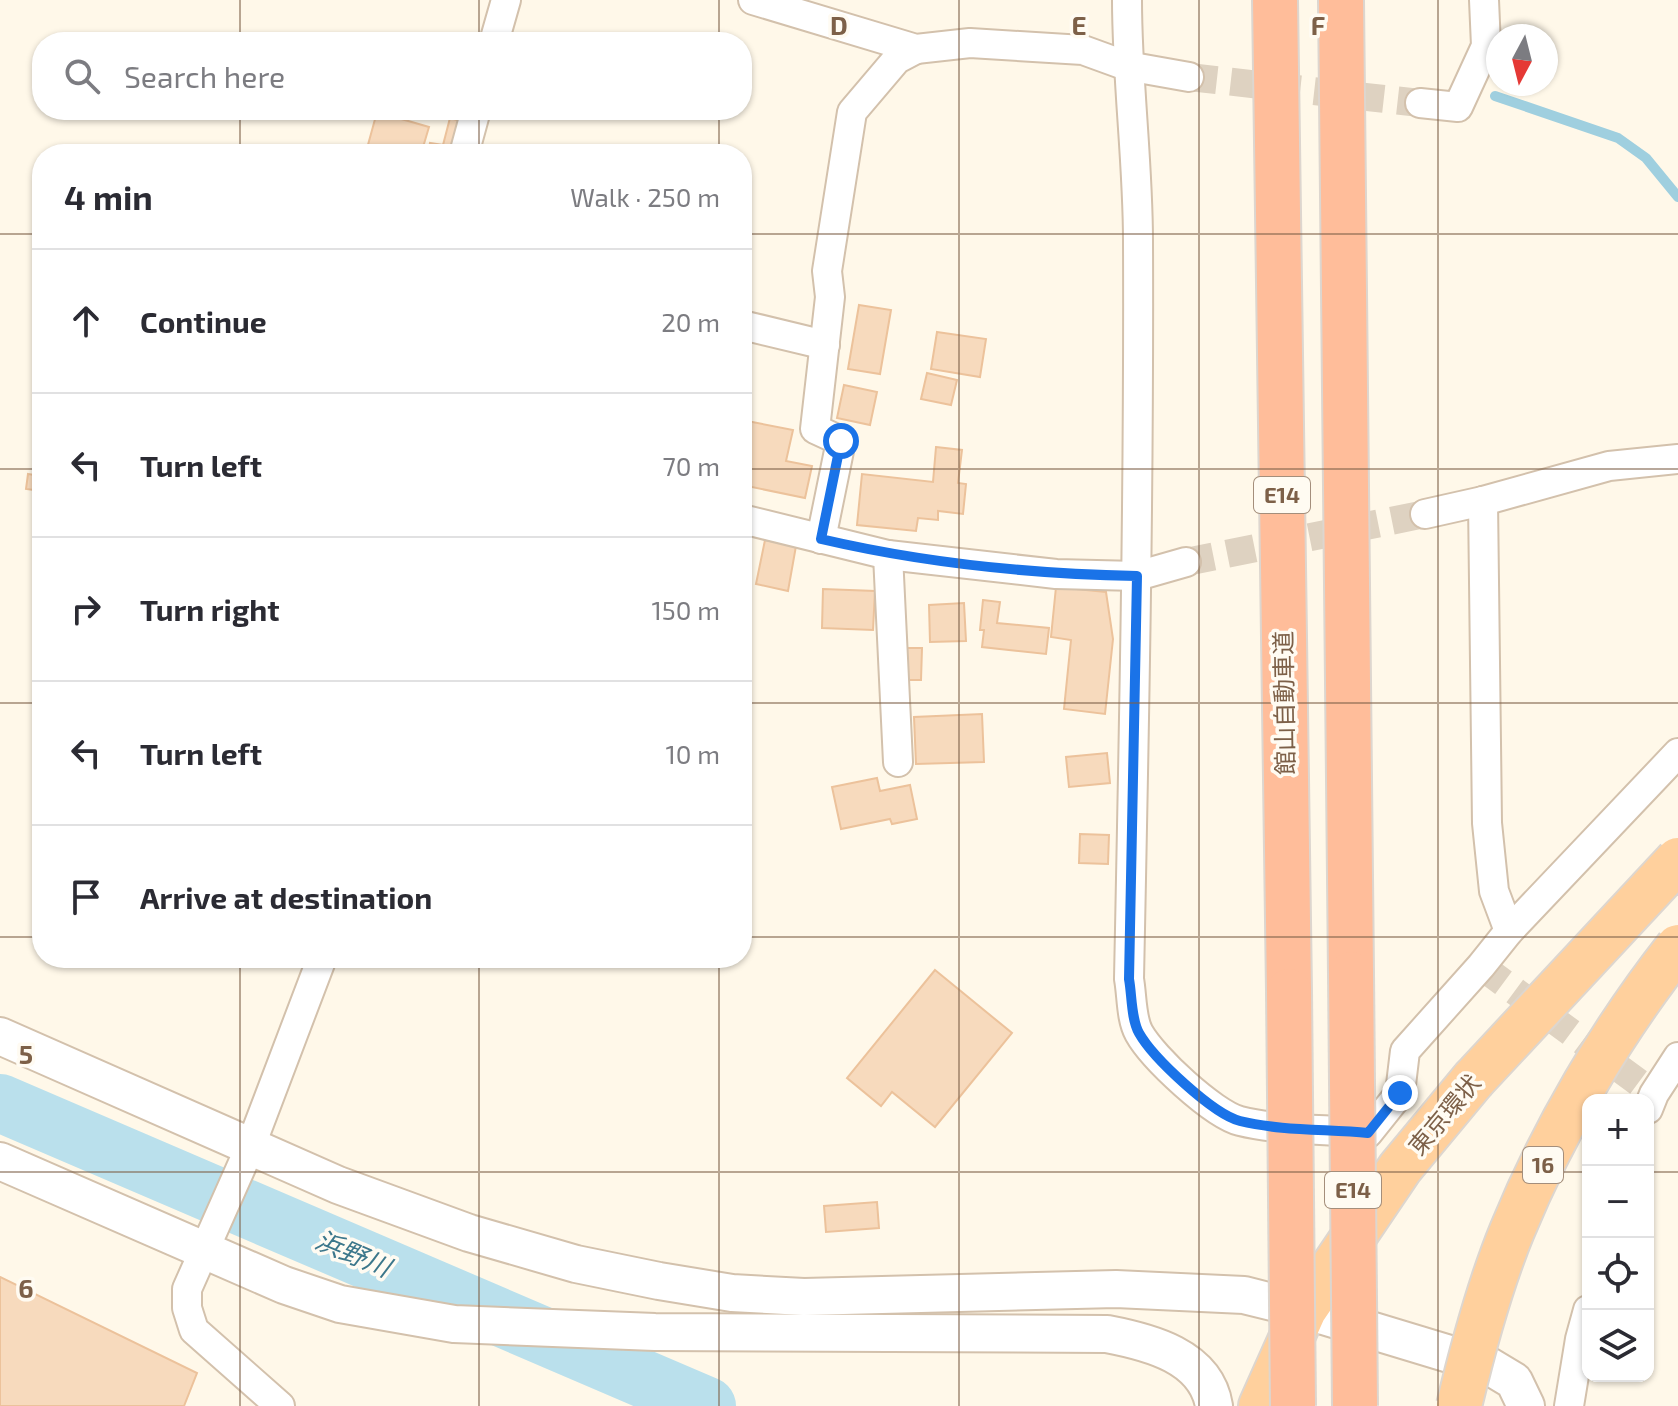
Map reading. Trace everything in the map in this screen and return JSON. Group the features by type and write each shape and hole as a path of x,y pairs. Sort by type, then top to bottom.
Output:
{"highway":[{"name":"館山自動車道","path":"1275,0 1293,1406"},
{"name":"E14","path":"1341,0 1355,1406"},
{"name":"東京環状","path":"1261,1406 1304,1310 1400,1168 1473,1080 1678,860"},
{"name":"16","path":"1459,1406 1493,1283 1532,1184 1590,1076 1678,947"}],"street":[{"path":"497,32 506,0"},
{"path":"753,0 916,49"},
{"path":"1127,0 1127,66 1138,237 1137,576 1129,979 1138,1032 1166,1066 1220,1113 1238,1120 1368,1133 1400,1093 1405,1051 1509,931 1678,753"},
{"path":"1420,103 1458,107 1486,46 1484,0"},
{"path":"821,539 841,441 815,429 830,297 827,271 852,112 897,59 916,49 970,43 1083,50 1127,66 1189,77"},
{"path":"467,144 473,120"},
{"path":"752,327 825,345"},
{"path":"1425,514 1609,466 1678,459"},
{"path":"1483,501 1487,823 1494,891 1509,931"},
{"path":"752,522 888,555 1056,574 1137,576 1186,562"},
{"path":"888,555 898,762"},
{"path":"280,1406 194,1330 187,1308 187,1289 251,1145 318,968"},
{"path":"0,1036 338,1185 469,1233 576,1264 732,1293 804,1297 1132,1290 1244,1295 1489,1366 1514,1381 1526,1406"},
{"path":"1654,1097 1678,1057"},
{"path":"0,1161 284,1285 340,1304 454,1324 655,1332 1107,1334 1145,1341 1173,1353 1199,1373 1214,1406"},
{"path":"1569,1406 1582,1332"}],"building":[{"path":"375,120 405,120 429,127 424,144 368,144"},
{"path":"449,120 464,122 459,144 443,144"},
{"path":"859,305 891,310 880,374 848,369"},
{"path":"937,332 986,339 980,377 931,369"},
{"path":"927,373 957,380 951,405 921,399"},
{"path":"844,385 877,392 870,425 837,418"},
{"path":"752,422 793,430 786,461 812,466 805,498 752,487"},
{"path":"936,447 962,450 958,483 966,484 963,514 938,511 938,520 918,518 916,531 857,525 862,474 933,482"},
{"path":"28,474 32,475 32,490 26,489"},
{"path":"765,540 796,546 788,591 756,584"},
{"path":"1056,587 1106,592 1113,639 1105,714 1064,709 1071,640 1051,637"},
{"path":"823,589 875,591 873,630 822,628"},
{"path":"983,600 1000,602 997,623 1049,628 1046,654 982,647"},
{"path":"964,603 966,641 930,642 929,605"},
{"path":"904,648 922,648 921,680 902,680"},
{"path":"982,714 984,762 916,764 914,717"},
{"path":"1107,753 1110,783 1069,787 1066,757"},
{"path":"877,778 880,791 910,785 917,819 892,824 890,819 841,829 832,787"},
{"path":"1080,834 1109,835 1108,864 1079,863"},
{"path":"935,970 1012,1033 935,1127 892,1092 881,1106 847,1078"},
{"path":"877,1202 879,1228 826,1232 824,1206"},
{"path":"0,1277 197,1373 184,1406 0,1406"}],"waterway":[{"path":"1495,96 1618,138 1646,158 1678,197"},
{"name":"浜野川","path":"0,1103 707,1406"}],"tunnel":[{"path":"1189,77 1420,103"},
{"path":"1186,562 1425,514"},
{"path":"1481,966 1654,1094"}],"route":[{"path":"841,441 821,539 888,555 1056,574 1137,576 1129,979 1138,1032 1166,1066 1220,1113 1264,1125 1368,1133 1400,1093"}]}
